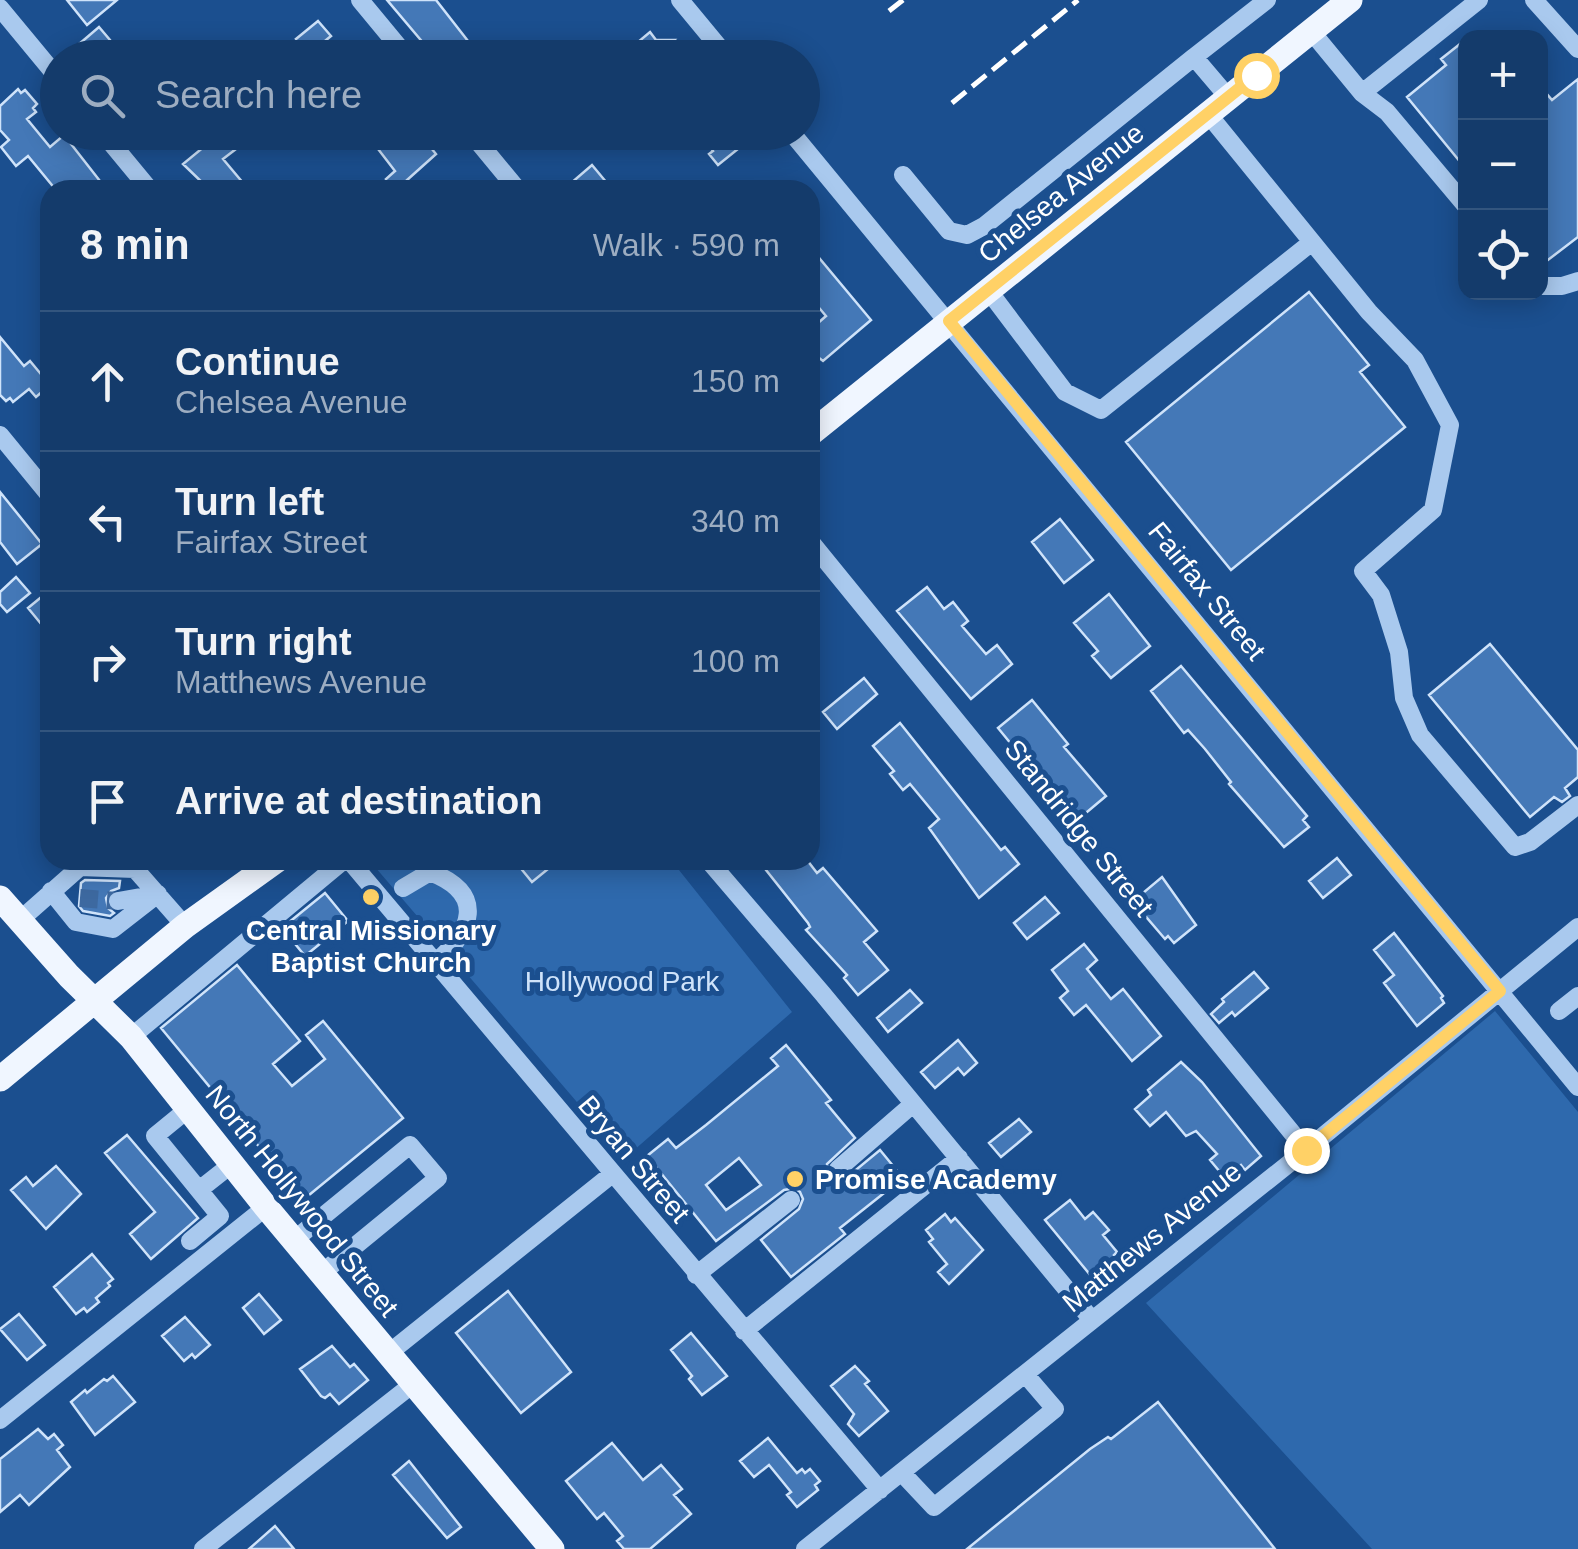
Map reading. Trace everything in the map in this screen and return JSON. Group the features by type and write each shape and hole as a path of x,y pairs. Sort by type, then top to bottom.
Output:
{"main road":[{"name":"Chelsea Avenue","path":"820,426 1350,0"},
{"path":"0,1080 185,926 263,870"},
{"name":"North Hollywood Street","path":"0,898 93,1003 131,1037 266,1207 552,1549"}],"street":[{"path":"360,0 393,40"},
{"path":"680,0 713,40"},
{"path":"903,175 949,230 968,235 1268,0"},
{"path":"1362,94 1479,0"},
{"path":"1534,0 1578,49"},
{"path":"0,8 40,56"},
{"path":"1312,31 1362,94 1388,112 1458,196"},
{"path":"1194,57 1218,106 1312,242 1369,312 1415,360 1450,425 1433,510 1363,570 1381,595 1399,652 1404,698 1420,735 1514,847 1530,842 1578,805"},
{"path":"117,150 142,180"},
{"path":"485,150 510,180"},
{"name":"Fairfax Street","path":"806,150 1578,1086"},
{"path":"988,290 1065,392 1100,410 1312,242"},
{"path":"1548,286 1578,281"},
{"path":"0,435 40,484"},
{"name":"Standridge Street","path":"820,553 1306,1150"},
{"path":"20,920 78,870"},
{"path":"136,870 185,926"},
{"path":"131,1037 335,870"},
{"name":"Bryan Street","path":"356,870 880,1490"},
{"path":"716,870 1092,1320"},
{"path":"403,888 430,872 443,877 462,895 469,913 464,933 435,963"},
{"path":"50,892 76,922 114,929 158,894"},
{"path":"50,892 80,898"},
{"path":"118,901 158,894"},
{"name":"Matthews Avenue","path":"805,1549 1578,928"},
{"path":"1558,1011 1578,996"},
{"path":"838,1169 913,1104"},
{"path":"188,1109 154,1136 220,1216 190,1240"},
{"path":"294,1240 410,1145 438,1178 322,1273"},
{"path":"744,1331 958,1158"},
{"path":"199,1190 232,1164"},
{"path":"389,1353 611,1175"},
{"path":"696,1275 792,1200"},
{"path":"0,1420 266,1207"},
{"path":"902,1473 934,1507 1055,1409 1025,1374"},
{"path":"203,1549 413,1384"}],"green space":[{"name":"Hollywood Park","path":"378,870 679,870 792,1012 625,1158"},
{"path":"1495,1011 1578,1112 1578,1549 1372,1549 1146,1303"}],"building":[{"path":"67,0 117,0 87,25"},
{"path":"387,0 436,0 467,40 421,40"},
{"path":"318,21 331,36 326,40 296,39"},
{"path":"99,27 110,40 84,40"},
{"path":"1458,46 1458,159 1407,97 1446,65 1441,59"},
{"path":"1578,79 1578,237 1548,260 1548,95 1552,100"},
{"path":"18,89 21,93 25,90 37,104 33,108 36,112 27,119 40,135 40,150 76,150 99,180 48,180 28,156 16,166 1,147 9,140 0,130 0,106"},
{"path":"200,150 235,150 223,159 241,180 200,180 183,164"},
{"path":"379,150 433,150 436,154 407,180 387,180 395,171"},
{"path":"737,150 718,165 709,154"},
{"path":"592,165 604,180 575,180"},
{"path":"820,259 871,320 823,361 820,321 826,316 820,309"},
{"path":"1309,292 1369,365 1360,372 1405,427 1231,570 1126,442"},
{"path":"0,337 24,366 30,361 40,373 40,394 36,397 29,389 13,402 0,395"},
{"path":"0,492 40,546 17,564 0,542"},
{"path":"1060,519 1093,560 1064,583 1032,542"},
{"path":"16,577 30,593 7,612 0,604 0,592"},
{"path":"927,587 944,609 953,602 968,621 962,626 986,654 997,645 1012,664 971,699 897,611"},
{"path":"1109,594 1150,646 1111,678 1092,656 1098,651 1074,623"},
{"path":"40,598 40,623 28,608"},
{"path":"1490,644 1578,750 1578,777 1565,788 1570,796 1562,802 1554,797 1530,817 1429,695"},
{"path":"1181,666 1307,816 1303,820 1309,827 1284,847 1229,784 1205,749 1188,730 1184,733 1151,691"},
{"path":"864,678 877,694 837,729 823,712"},
{"path":"1032,700 1068,744 1064,747 1106,796 1074,823 1040,779 1042,772 1017,741 1012,745 998,728"},
{"path":"900,723 1001,850 1005,847 1019,864 979,898 929,828 939,819 910,784 903,790 890,774 894,771 873,746"},
{"path":"1337,858 1351,875 1323,898 1309,881"},
{"path":"823,868 877,931 864,942 888,970 858,995 844,978 847,975 806,930 810,927 766,870 817,873"},
{"path":"522,870 547,870 532,882"},
{"path":"1162,877 1196,925 1174,943 1168,936 1165,939 1136,905 1140,901 1137,898"},
{"path":"120,881 119,888 106,898 114,913 110,916 83,911 79,906 81,883"},
{"path":"325,893 348,921 305,956 282,928"},
{"path":"1045,897 1059,913 1027,939 1014,923"},
{"path":"1394,933 1443,996 1444,1003 1417,1026 1384,983 1394,975 1374,950"},
{"path":"1084,944 1097,960 1087,969 1111,999 1123,989 1161,1036 1132,1061 1086,1005 1074,1015 1060,998 1068,991 1052,970"},
{"path":"237,965 300,1041 273,1064 292,1086 325,1059 306,1035 323,1021 403,1118 303,1200 161,1028"},
{"path":"1254,972 1268,988 1235,1016 1232,1012 1219,1023 1211,1014 1224,1002 1222,999"},
{"path":"910,990 922,1003 888,1032 877,1018"},
{"path":"958,1040 977,1063 964,1075 958,1068 935,1088 921,1072"},
{"path":"786,1045 831,1100 826,1103 855,1138 827,1164 829,1178 845,1179 880,1150 903,1178 840,1228 845,1234 791,1277 761,1240 799,1209 803,1199 800,1192 795,1188 784,1190 716,1241 647,1156 668,1139 676,1148 706,1125 778,1066 771,1058","holes":["739,1158 761,1185 726,1210 706,1185"]},
{"path":"1181,1062 1202,1082 1261,1156 1245,1170 1241,1165 1225,1178 1210,1160 1217,1154 1196,1131 1186,1136 1166,1112 1150,1126 1135,1109 1151,1095 1148,1090"},
{"path":"1019,1119 1031,1132 1001,1157 989,1143"},
{"path":"127,1135 198,1218 151,1259 130,1234 155,1212 105,1153"},
{"path":"56,1166 81,1194 46,1229 11,1190 26,1177 33,1186"},
{"path":"1070,1200 1085,1219 1093,1212 1109,1230 1103,1235 1117,1252 1116,1266 1096,1282 1045,1220"},
{"path":"945,1214 951,1222 955,1218 983,1250 949,1284 938,1272 947,1264 929,1242 933,1239 926,1230"},
{"path":"92,1254 113,1279 96,1298 99,1302 87,1312 84,1308 76,1314 54,1287"},
{"path":"508,1291 571,1372 521,1413 456,1333"},
{"path":"259,1294 281,1320 264,1334 243,1308"},
{"path":"19,1314 45,1345 27,1360 0,1329"},
{"path":"185,1317 210,1345 195,1358 192,1354 184,1361 162,1336"},
{"path":"691,1333 727,1376 702,1395 671,1350"},
{"path":"332,1346 368,1380 339,1404 330,1394 321,1396 300,1369"},
{"path":"855,1366 888,1411 859,1436 848,1424 854,1414 831,1386"},
{"path":"113,1376 135,1402 95,1435 71,1402"},
{"path":"1158,1402 1275,1549 967,1549 1090,1449 1108,1437 1111,1439"},
{"path":"38,1429 48,1439 54,1434 63,1445 57,1450 70,1467 29,1505 20,1495 0,1512 0,1459"},
{"path":"768,1438 797,1473 810,1469 820,1481 815,1485 818,1490 797,1507 787,1495 791,1492 769,1465 754,1477 740,1461"},
{"path":"612,1443 643,1480 661,1465 682,1489 674,1495 691,1514 650,1549 624,1549 617,1541 623,1536 604,1513 597,1519 566,1481"},
{"path":"409,1461 461,1527 447,1538 393,1475"},
{"path":"275,1526 294,1549 249,1549"}],"tunnel":[{"path":"80,898 118,901"}],"railway":[{"path":"889,11 903,0"},
{"path":"952,103 1078,0"}],"place":[{"name":"Central Missionary Baptist Church","path":"371,897"},
{"name":"Promise Academy","path":"795,1179"}],"route":[{"path":"1256,75 949,321 1500,991 1306,1150"}]}
